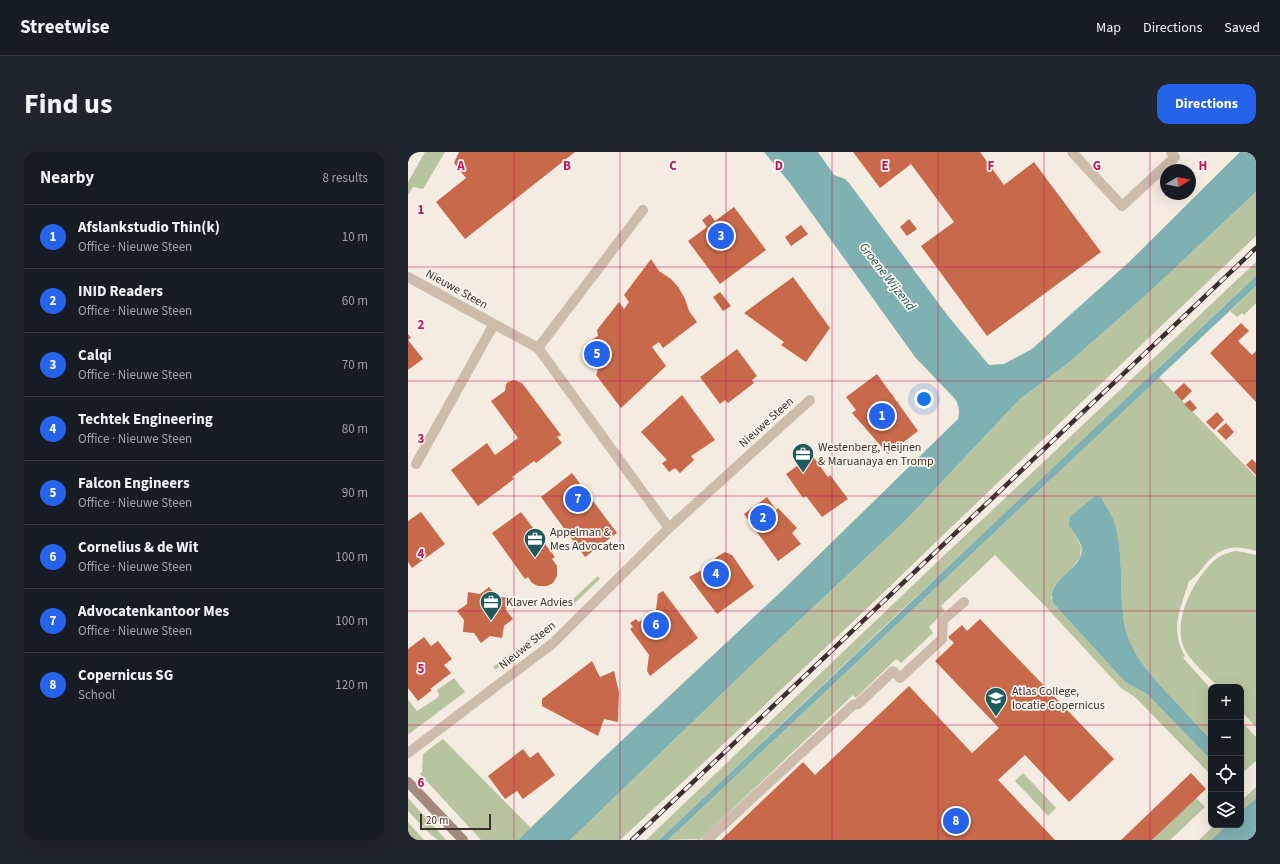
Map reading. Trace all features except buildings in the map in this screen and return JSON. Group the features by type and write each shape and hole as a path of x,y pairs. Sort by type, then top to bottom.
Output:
{"street":[{"path":"1072,152 1122,206 1175,156 1171,152"},
{"path":"538,348 643,210"},
{"name":"Nieuwe Steen","path":"408,277 538,348 669,528"},
{"name":"Nieuwe Steen","path":"416,464 494,324"},
{"name":"Nieuwe Steen","path":"408,753 552,644 669,528 810,400"},
{"path":"707,840 853,705 858,704 893,671 900,678 942,638 943,620 964,602"},
{"path":"408,782 463,840"}],"green space":[{"path":"425,152 445,152 423,189 413,187 408,195 408,182"},
{"path":"1256,192 1256,236 781,690 620,840 570,840 759,658 904,522 1020,399 1067,364 1146,295"},
{"path":"1256,262 1256,276 1154,372 1256,477 1256,551 1234,548 1216,554 1196,576 1189,581 1178,618 1178,636 1180,646 1185,656 1183,658 1208,686 1208,737 1150,673 1132,647 1125,627 1123,614 1117,534 1113,518 1101,497 1069,526 1081,547 1080,557 1051,597 1053,603 1125,682 1147,694 1208,757 1208,772 1135,697 1121,688 1047,608 995,555 941,606 945,611 929,627 933,633 901,663 896,659 856,698 853,695 700,840 668,840 1046,484 1144,387 909,603 659,840 646,840 935,564"},
{"path":"1256,286 1256,303 1244,315 1242,313 1237,317 1230,311"},
{"path":"1235,551 1256,555 1256,727 1244,714 1244,684 1216,684 1190,658 1184,648 1181,637 1183,613 1193,588 1208,567 1222,555"},
{"path":"598,576 600,579 575,603 572,600"},
{"path":"533,636 535,639 495,670 493,667"},
{"path":"454,678 465,692 409,734 408,700 417,711 437,698 439,695 437,690"},
{"path":"1244,724 1256,737 1256,761 1244,771"},
{"path":"443,739 531,828 518,840 481,840 420,774 422,772 423,754"},
{"path":"1023,773 1056,808 1048,816 1015,781"},
{"path":"1256,787 1256,798 1244,809 1244,798"},
{"path":"408,798 446,840 438,840 430,834 408,811"},
{"path":"1196,798 1205,807 1170,840 1152,840"},
{"path":"408,822 423,839 425,840 408,840"},
{"path":"1212,828 1224,828 1211,840 1199,840"}],"water":[{"name":"Groene Wijzend","path":"764,152 818,152 834,175 845,179 849,183 948,316 989,365 1004,364 1032,349 1128,263 1192,200 1196,200 1196,196 1240,152 1256,152 1256,192 1146,295 1067,364 1020,399 904,522 759,658 570,840 518,840 602,759 786,587 958,419 959,409 955,399 915,357 790,183"},
{"path":"1256,276 1256,286 668,840 659,840"},
{"path":"1095,496 1101,497 1113,518 1117,534 1123,614 1125,627 1132,647 1150,673 1208,737 1208,757 1147,694 1125,682 1053,603 1052,594 1055,587 1073,567 1081,553 1081,545 1069,526 1070,517"},
{"path":"1256,798 1256,840 1211,840 1224,828 1244,828 1244,809"}],"railway":[{"path":"632,840 1256,248"}],"place":[{"name":"Calqi","path":"721,236"},
{"name":"Falcon Engineers","path":"597,354"},
{"name":"Afslankstudio Thin(k)","path":"882,416"},
{"name":"Westenberg, Heijnen & Maruanaya en Tromp","path":"803,474"},
{"name":"Advocatenkantoor Mes","path":"578,499"},
{"name":"INID Readers","path":"763,518"},
{"name":"Appelman & Mes Advocaten","path":"535,558"},
{"name":"Techtek Engineering","path":"716,574"},
{"name":"Klaver Advies","path":"491,622"},
{"name":"Cornelius & de Wit","path":"656,625"},
{"name":"Atlas College, locatie Copernicus","path":"996,718"},
{"name":"Copernicus SG","path":"956,821"}]}
